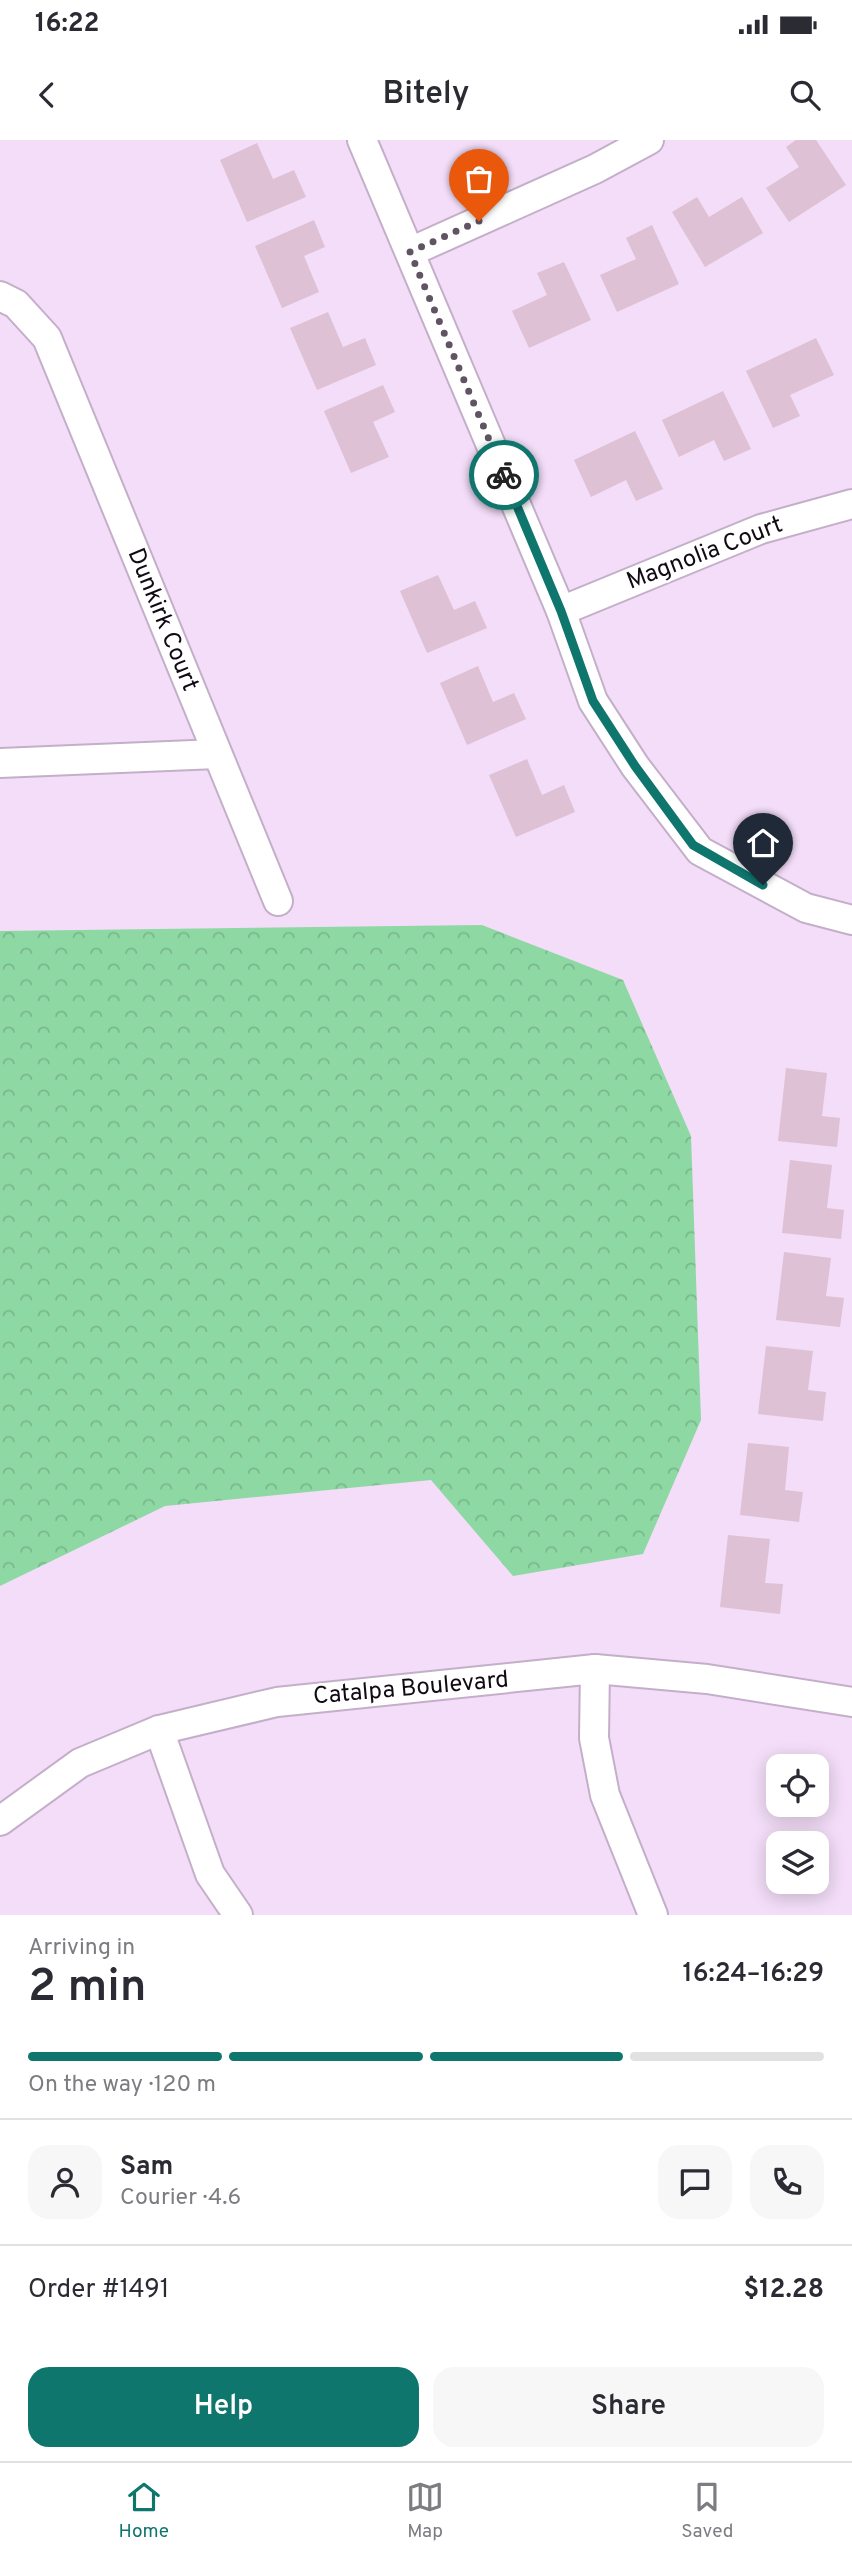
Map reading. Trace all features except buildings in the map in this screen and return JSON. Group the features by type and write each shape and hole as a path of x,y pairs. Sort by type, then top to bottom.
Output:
{"street":[{"path":"362,140 561,611 593,701 635,766 693,845 806,908 852,920"},
{"path":"410,252 595,170 649,140"},
{"name":"Dunkirk Court","path":"0,296 16,304 47,338 278,901"},
{"name":"Magnolia Court","path":"561,611 761,529 852,504"},
{"path":"0,763 218,754"},
{"path":"595,1669 594,1738 605,1795 653,1915"},
{"name":"Catalpa Boulevard","path":"0,1821 80,1763 159,1730 277,1702 595,1669 707,1679 851,1697"},
{"path":"159,1730 210,1874 239,1915"}],"green space":[{"path":"482,925 623,980 691,1136 701,1420 643,1554 513,1576 431,1480 165,1506 0,1586 0,931"}],"way so far":[{"path":"479,221 410,252 504,475"}],"route":[{"path":"504,475 561,611 593,701 635,766 693,845 763,885"}]}
